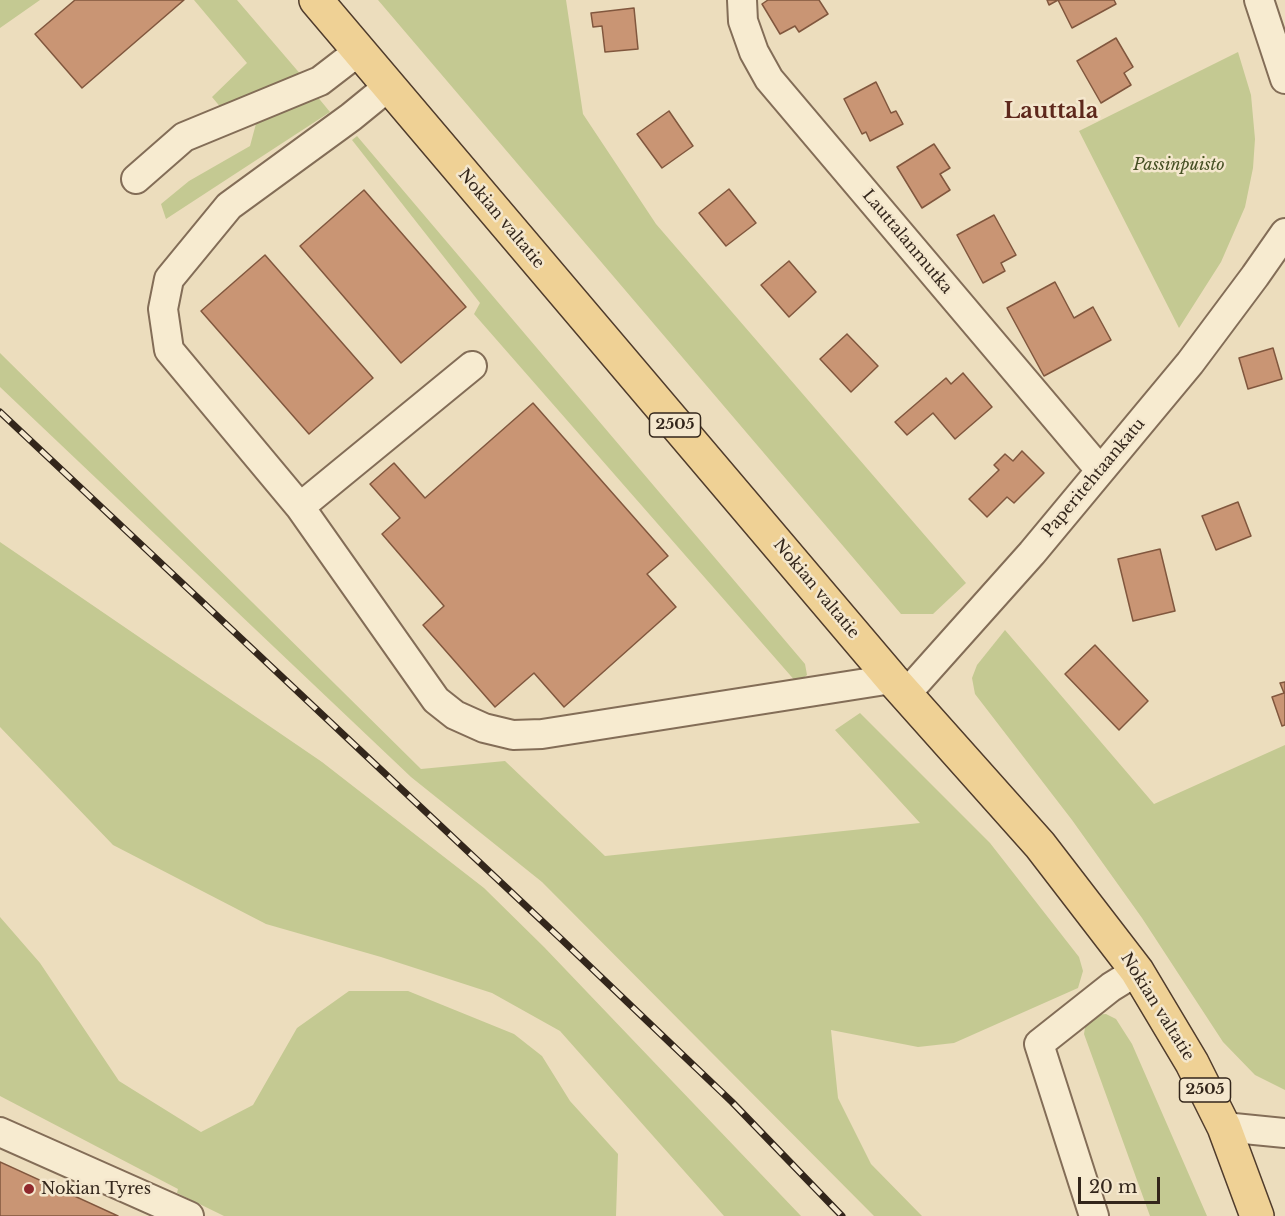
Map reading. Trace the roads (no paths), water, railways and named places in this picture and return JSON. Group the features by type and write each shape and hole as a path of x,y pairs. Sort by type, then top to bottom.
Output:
{"main road":[{"name":"Nokian valtatie","path":"316,0 899,686 1040,845 1137,971 1192,1063 1224,1126 1257,1216"}],"street":[{"name":"Lauttalanmutka","path":"742,0 743,21 753,52 769,79 1101,470"},
{"path":"1259,0 1285,79"},
{"path":"136,179 184,137 320,81 359,51"},
{"path":"389,86 351,117 229,206 169,279 163,309 169,350 300,507 436,700 455,715 484,728 513,735 542,734 899,686"},
{"name":"Paperitehtaankatu","path":"899,686 1024,562 1280,251"},
{"path":"300,507 472,366"},
{"path":"1094,1216 1039,1044 1111,987 1137,971"},
{"path":"1224,1126 1285,1133"},
{"path":"0,1132 189,1216"}],"railway":[{"path":"0,412 732,1102 842,1216"}],"place":[{"name":"Nokian Tyres","path":"29,1189"}],"district":[{"name":"Lauttala","path":"1051,112"}],"park label":[{"name":"Passinpuisto","path":"1179,165"}]}
